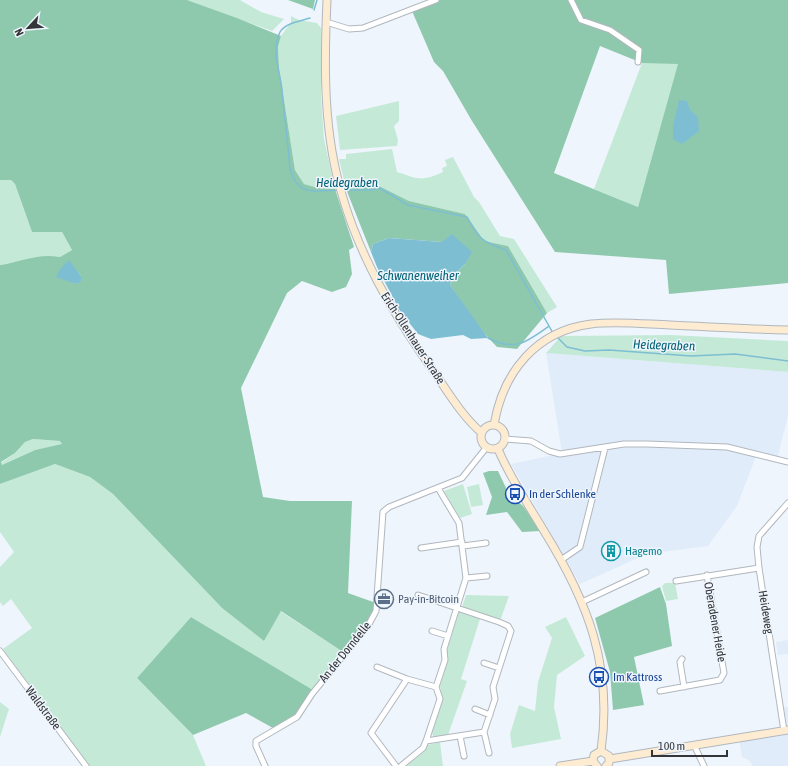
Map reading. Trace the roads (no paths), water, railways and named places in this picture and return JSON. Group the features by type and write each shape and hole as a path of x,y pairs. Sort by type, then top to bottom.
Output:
{"street":[{"name":"Erich-Ollenhauer-Straße","path":"327,0 325,61 328,122 341,190 359,245 388,302 417,348 466,416 482,433"},
{"path":"326,22 349,29 363,28 436,0"},
{"path":"571,0 581,20 610,30 639,50 638,62"},
{"path":"494,425 500,397 513,372 528,353 566,331 590,324 613,322 788,330"},
{"path":"494,425 504,431 506,439 503,445 498,449 486,448 481,441 482,433 487,427 494,425"},
{"path":"506,439 531,441 549,451 560,454 634,444 727,447 788,462"},
{"name":"An der Dorndelle","path":"266,766 256,746 256,741 297,717 312,694 369,624 376,611 383,512 389,507 462,478 486,448"},
{"path":"562,560 580,547 605,448"},
{"path":"498,449 513,481 562,560 582,602 593,633 603,675 605,714 601,751"},
{"path":"401,766 423,748 426,741 440,699 436,687 445,660 444,649 458,608 466,578 457,519 438,488"},
{"name":"Heideweg","path":"786,731 759,568 757,547 759,536 788,503"},
{"path":"421,548 486,543"},
{"name":"Oberadener Heide","path":"676,581 759,568"},
{"path":"582,602 646,572"},
{"name":"Oberadener Heide","path":"660,691 720,680 724,673 707,575"},
{"path":"466,578 487,576"},
{"path":"418,595 458,608 510,628 493,687 495,699 484,732 488,753"},
{"path":"432,631 448,636"},
{"name":"Waldstraße","path":"0,651 86,766"},
{"path":"682,659 680,662 684,686"},
{"path":"484,663 499,668"},
{"path":"377,667 407,679 436,687"},
{"path":"396,766 371,734 407,679"},
{"path":"475,709 490,715"},
{"path":"610,759 786,731"},
{"path":"426,741 484,732"},
{"path":"460,736 464,756"},
{"path":"694,745 704,766"},
{"path":"560,766 595,764 596,753 601,751 607,753 610,759"},
{"path":"606,766 610,759"}],"water":[{"path":"679,100 687,101 690,110 698,117 699,131 682,144 673,139 673,126"},
{"name":"Schwanenweiher","path":"452,234 472,252 465,264 452,277 450,285 488,338 471,339 463,335 431,339 418,334 400,311 377,267 371,252 373,244 389,238 442,242"},
{"path":"69,260 81,276 81,281 76,284 56,277 61,268"}],"waterway":[{"name":"Heidegraben","path":"314,10 317,0"},
{"name":"Heidegraben","path":"310,18 286,26 282,29 277,39 276,46 290,169 293,178 303,188 315,191 339,190"},
{"name":"Heidegraben","path":"343,190 371,190 379,188 408,205 467,217 478,235 491,244 506,250 549,326"},
{"name":"Heidegraben","path":"488,338 497,342 513,345 527,341 549,326 553,333"},
{"name":"Heidegraben","path":"557,337 567,347 585,351 609,350 691,356 735,354 788,361"}],"place":[{"name":"In der Schlenke","path":"515,494"},
{"name":"Hagemo","path":"611,551"},
{"name":"Pay-in-Bitcoin","path":"384,599"},
{"name":"Im Kattross","path":"599,677"}]}
